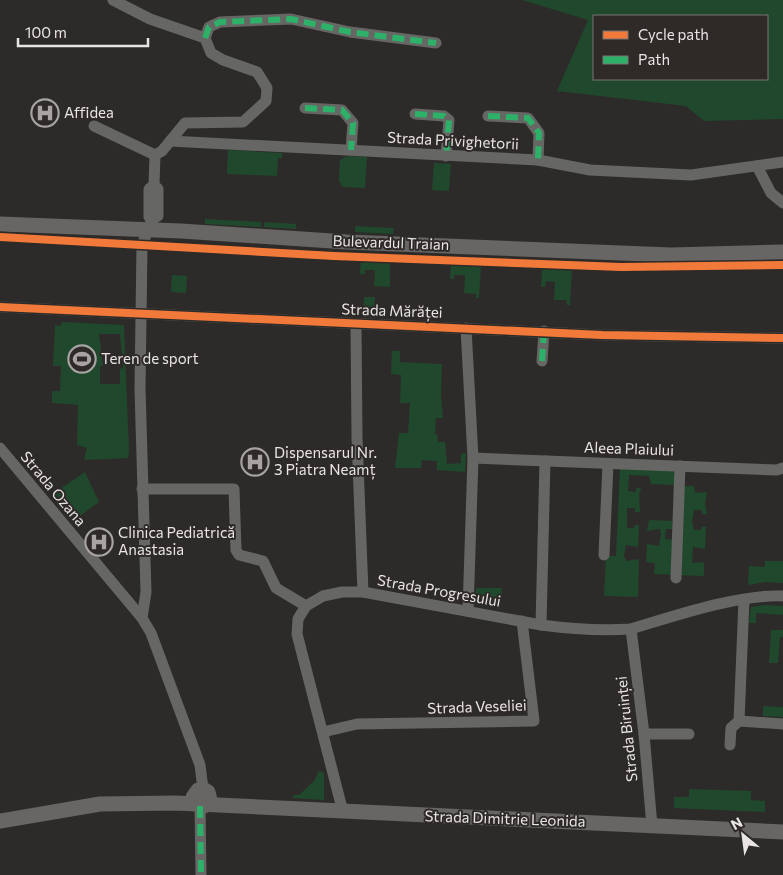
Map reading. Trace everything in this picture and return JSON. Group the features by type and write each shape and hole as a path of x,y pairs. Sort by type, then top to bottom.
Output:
{"main road":[{"name":"Bulevardul Traian","path":"0,224 151,226 607,261 700,262 783,259"},
{"name":"Bulevardul Traian","path":"0,230 151,226 348,242 671,255 783,252"},
{"path":"0,821 100,804 175,803 201,800"},
{"name":"Strada Dimitrie Leonida","path":"201,800 228,806 783,832"}],"street":[{"path":"113,0 150,20 205,38"},
{"path":"156,155 162,151 185,123 243,122 266,101 267,88 257,72 223,60 210,53 205,38 210,26 220,22 291,19 350,32 436,43"},
{"path":"305,108 342,110 352,123 351,150"},
{"path":"415,114 444,116 449,120 446,156"},
{"path":"488,116 528,118 539,133 538,160"},
{"path":"94,126 156,155"},
{"name":"Strada Privighetorii","path":"170,141 538,160 590,170 691,175 783,162"},
{"path":"142,618 146,592 140,388 142,245 151,226 148,217 149,189 154,185 156,155"},
{"path":"757,166 771,193 783,203"},
{"name":"Strada Mărăței","path":"0,307 141,312 602,335 783,338"},
{"name":"Strada Progresului","path":"356,324 357,438 363,592 569,629 631,629 744,600 766,596 783,596"},
{"path":"466,328 473,458 468,611"},
{"path":"542,361 544,331"},
{"name":"Strada Ozana","path":"2,455 142,618 160,653 200,765 201,875"},
{"name":"Aleea Plaiului","path":"473,458 777,470 783,468"},
{"path":"542,625 545,461"},
{"path":"604,556 608,464"},
{"path":"676,578 680,466"},
{"path":"142,489 234,489 236,550 239,555 263,561 276,588 306,606"},
{"path":"343,812 297,634 298,619 306,606 312,601 332,594 363,592"},
{"path":"739,721 744,600"},
{"name":"Strada Veseliei","path":"323,732 357,724 534,721 522,621"},
{"name":"Strada Biruinței","path":"631,629 644,734 652,826"},
{"path":"730,745 731,728 739,721 783,724"},
{"path":"644,734 689,734"}],"green space":[{"path":"522,0 783,0 783,119 704,121 686,106 557,91 588,20"},
{"path":"228,150 282,153 282,158 278,158 277,176 227,174"},
{"path":"347,156 367,157 365,188 343,187 339,181 340,160"},
{"path":"434,163 451,164 449,191 432,190"},
{"path":"205,219 261,222 261,227 205,224"},
{"path":"264,222 296,224 296,229 264,227"},
{"path":"355,226 394,228 393,234 355,232"},
{"path":"361,259 390,260 390,287 374,286 375,270 365,270 365,274 360,274"},
{"path":"451,263 481,265 479,298 476,298 476,294 464,293 465,275 454,275 454,279 450,279"},
{"path":"542,268 572,269 570,305 567,305 566,300 554,300 555,282 546,281 545,287 541,287"},
{"path":"172,275 187,276 186,293 171,292"},
{"path":"364,297 375,297 374,315 363,315"},
{"path":"62,322 124,325 128,458 84,460 87,448 77,445 78,405 52,403 52,391 60,391 61,366 53,366 55,325 61,326","holes":["99,334 120,334 123,368 120,369 120,384 100,384 100,366 103,366"]},
{"path":"392,351 400,351 400,362 442,364 441,395 443,418 436,418 435,434 437,434 438,442 445,442 447,464 461,463 461,454 466,453 465,472 437,470 437,461 422,460 421,468 395,468 399,433 408,433 410,403 400,403 401,375 391,374"},
{"path":"620,468 674,470 674,485 651,484 649,476 629,475 628,491 636,492 636,488 641,488 639,495 640,512 635,512 635,508 627,508 627,528 634,528 635,525 639,525 638,547 626,545 624,556 626,561 639,559 638,597 604,596 606,556 616,556"},
{"path":"85,472 99,502 73,521 51,495"},
{"path":"680,486 694,486 695,493 707,492 705,503 707,514 702,514 702,510 694,510 692,522 694,530 701,530 702,527 706,527 705,549 693,547 692,563 704,562 704,576 654,574 655,563 646,562 647,544 659,546 661,534 660,529 647,531 649,520 672,521 672,529 666,529 665,539 678,540"},
{"path":"765,561 783,561 783,583 765,582 748,585 749,566 765,567"},
{"path":"476,588 502,588 500,609 475,604"},
{"path":"765,605 783,606 783,615 756,613 756,623 749,623 751,607"},
{"path":"771,630 783,630 783,637 780,637 778,663 769,663"},
{"path":"763,706 783,707 783,717 763,716"},
{"path":"319,771 324,773 324,800 293,798 293,795 299,795 314,781"},
{"path":"689,789 751,791 751,800 765,801 765,812 674,808 674,797 689,797"}],"marked path":[{"path":"205,38 209,27 220,22 291,19 350,32 436,43"},
{"path":"305,108 342,110 353,123 351,150"},
{"path":"415,114 444,116 449,120 446,156"},
{"path":"488,116 528,118 539,133 538,160"},
{"path":"542,361 544,331"},
{"path":"200,806 201,875"}],"cycle path":[{"path":"0,237 334,256 621,267 783,265"},
{"path":"0,307 602,335 783,338"}],"place":[{"name":"Affidea","path":"45,113"},
{"name":"Teren de sport","path":"82,359"},
{"name":"Dispensarul Nr. 3 Piatra Neamț","path":"255,462"},
{"name":"Clinica Pediatrică Anastasia","path":"99,542"}]}
